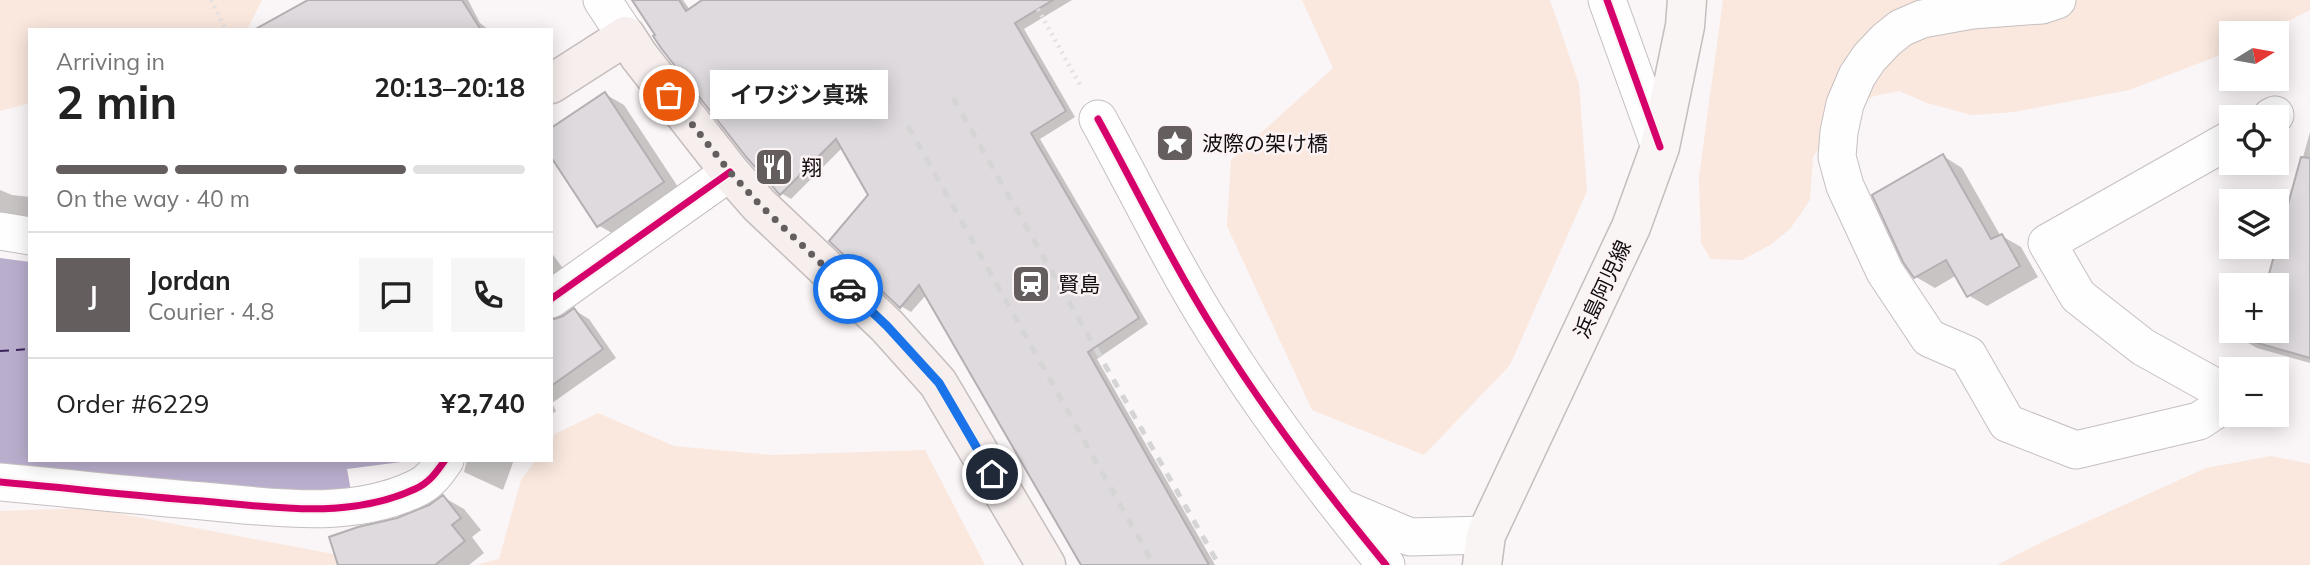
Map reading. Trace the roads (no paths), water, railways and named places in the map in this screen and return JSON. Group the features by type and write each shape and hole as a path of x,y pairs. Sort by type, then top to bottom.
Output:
{"highway":[{"path":"553,83 626,36 730,172 760,205 887,326 939,383 1046,565"}],"main road":[{"name":"浜島阿児線","path":"1484,550 1631,227 1660,147 1685,26 1687,0"}],"street":[{"path":"602,0 626,36"},
{"path":"1607,0 1660,147"},
{"path":"2057,0 2042,5 1972,10 1922,19 1901,28 1886,40 1857,76 1845,104 1837,156 1845,186 1885,272 1929,338 1968,355 2007,423 2077,450 2199,421 2219,407"},
{"path":"1098,119 1215,331 1268,412 1336,506 1386,565"},
{"path":"2219,146 2047,243 2078,296 2143,347 2219,391"},
{"path":"553,298 730,172"},
{"path":"0,231 28,236"},
{"path":"0,482 185,500 320,509 369,503 414,490 432,479 444,462"},
{"path":"1336,506 1410,537 1484,550"}],"railway":[{"path":"953,98 1219,565"},
{"path":"908,126 1154,565"}],"place":[{"name":"イワジン真珠","path":"669,95"},
{"name":"波際の架け橋","path":"1175,143"},
{"name":"翔","path":"774,167"},
{"name":"賢島","path":"1031,284"}]}
